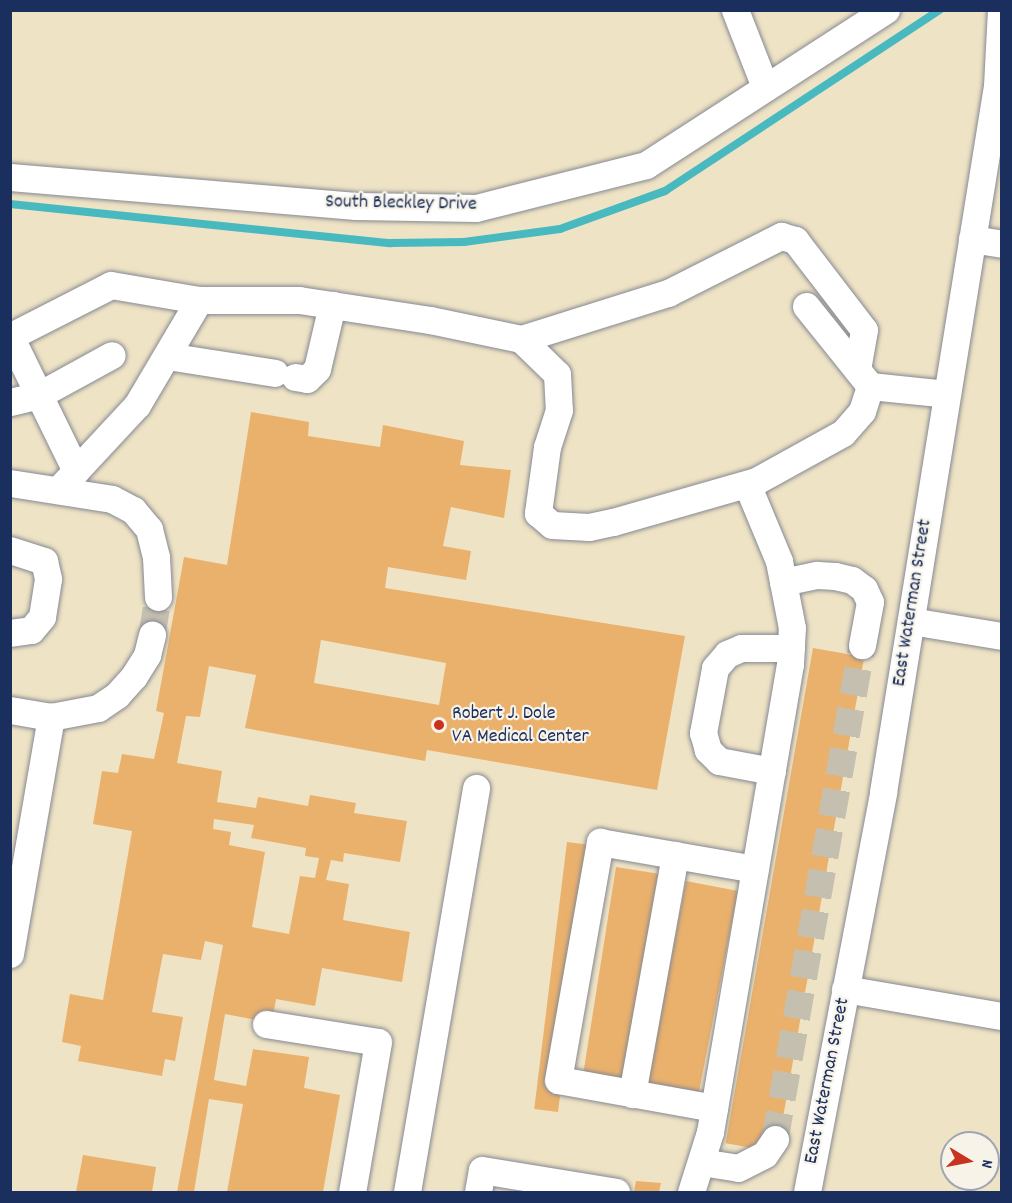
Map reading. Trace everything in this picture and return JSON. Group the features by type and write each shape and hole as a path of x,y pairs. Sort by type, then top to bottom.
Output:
{"street":[{"path":"735,10 765,87"},
{"name":"South Bleckley Drive","path":"10,177 356,206 476,208 646,165 694,137 765,87 886,10"},
{"name":"East Waterman Street","path":"807,1192 910,621 997,86 1001,10"},
{"path":"76,471 37,396 11,336 111,285 199,300 299,300 521,339 668,293 781,236 795,240 864,330 862,411 843,433 747,484 588,527 552,525 538,513 543,462 559,410 557,374 521,339"},
{"path":"972,239 1002,244"},
{"path":"58,490 137,405 199,300"},
{"path":"167,356 307,379 317,369 332,305"},
{"path":"806,306 864,378 947,394"},
{"path":"10,402 37,396 112,355"},
{"path":"10,483 112,499 133,510 149,529 156,558 158,597"},
{"path":"692,1192 714,1108 791,648 792,628 779,561 747,484"},
{"path":"10,550 44,561 48,579 42,617 31,630 10,633"},
{"path":"783,582 834,576 852,580 864,589 870,602 862,645"},
{"path":"910,621 1002,636"},
{"path":"10,710 51,717 98,708 117,695 147,655 152,635"},
{"path":"772,771 719,761 708,750 703,733 715,668 727,654 741,648 791,648"},
{"path":"10,954 51,717"},
{"path":"407,1192 476,788"},
{"path":"714,1108 558,1080 600,842 755,868"},
{"path":"632,1094 675,855"},
{"path":"845,989 1002,1016"},
{"path":"266,1024 378,1042 352,1192"},
{"path":"701,1162 738,1168 765,1154 774,1139"},
{"path":"478,1192 482,1170 616,1192"}],"building":[{"path":"251,412 309,422 308,436 380,447 383,425 464,441 460,465 511,470 504,518 451,507 443,546 471,551 466,580 388,567 385,588 685,636 657,790 427,750 425,761 245,728 256,675 209,666 200,717 186,716 177,763 222,771 217,802 256,808 258,797 308,806 310,795 356,803 354,813 407,821 400,862 344,853 343,862 331,860 326,880 349,884 343,920 410,932 402,982 322,968 315,1006 276,999 272,1023 225,1014 214,1080 246,1086 253,1049 309,1057 304,1088 340,1095 323,1192 227,1192 243,1104 209,1099 194,1192 177,1192 223,945 205,941 201,960 163,954 152,1012 183,1017 175,1061 165,1059 162,1076 78,1061 81,1046 62,1042 70,994 103,1000 132,831 93,824 102,771 118,773 122,754 154,759 164,713 156,711 184,557 227,565","holes":["321,640 446,663 439,705 314,683","214,819 254,825 251,838 306,848 305,856 319,858 315,878 300,876 289,934 252,927 265,852 229,845 231,832 213,829"]},
{"path":"813,648 864,657 777,1152 726,1143"},
{"path":"567,842 591,845 558,1112 534,1109"},
{"path":"616,867 658,874 625,1088 582,1081"},
{"path":"686,881 738,891 697,1102 645,1092"},
{"path":"83,1155 156,1167 152,1192 76,1192"},
{"path":"636,1181 661,1183 659,1192 634,1192"}],"waterway":[{"path":"10,204 390,243 464,242 560,229 665,191 940,10"}],"tunnel":[{"path":"152,635 158,597"},
{"path":"775,1139 862,645"}],"place":[{"name":"Robert J. Dole VA Medical Center","path":"439,725"}]}
